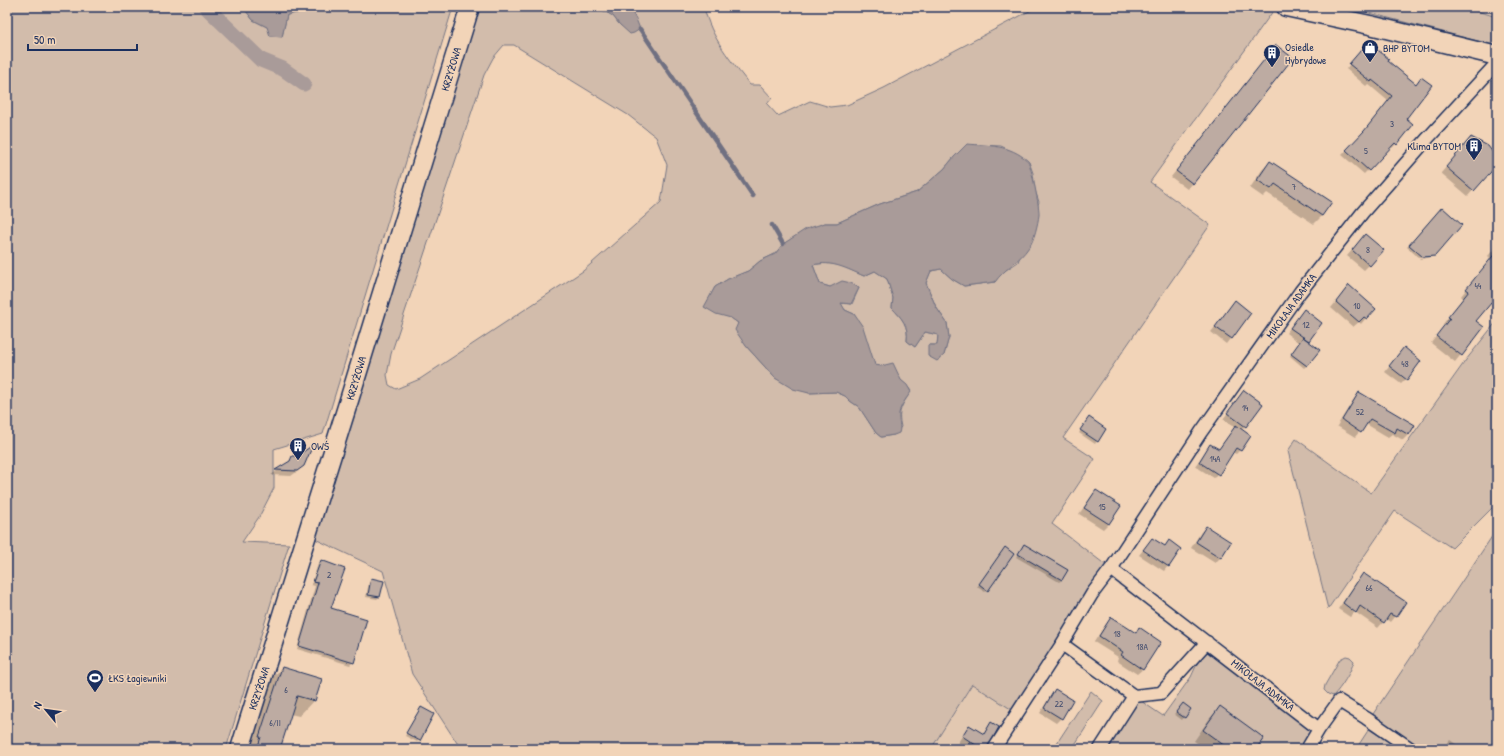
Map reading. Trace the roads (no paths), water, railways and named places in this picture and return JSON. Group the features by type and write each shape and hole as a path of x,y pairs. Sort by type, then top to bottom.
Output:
{"street":[{"name":"KRZYŻOWA","path":"240,749 470,7"},
{"path":"1286,7 1370,25 1497,56"},
{"name":"MIKOŁAJA ADAMKA","path":"994,749 1062,644 1092,594 1111,568 1201,432 1300,292 1368,207 1428,138 1497,63"},
{"name":"MIKOŁAJA ADAMKA","path":"1111,568 1319,729"},
{"path":"1062,644 1134,696 1161,693 1207,642"},
{"path":"1100,749 1134,696"},
{"path":"1307,749 1339,701 1411,749"}],"waterway":[{"path":"206,7 261,60 283,69 304,84"},
{"path":"640,29 753,196"},
{"path":"772,225 783,244"}],"place":[{"name":"BHP BYTOM","path":"1370,63"},
{"name":"Osiedle Hybrydowe","path":"1272,68"},
{"name":"Klima BYTOM","path":"1474,161"},
{"name":"OWŚ","path":"298,461"},
{"name":"ŁKS Łagiewniki","path":"95,693"}]}
